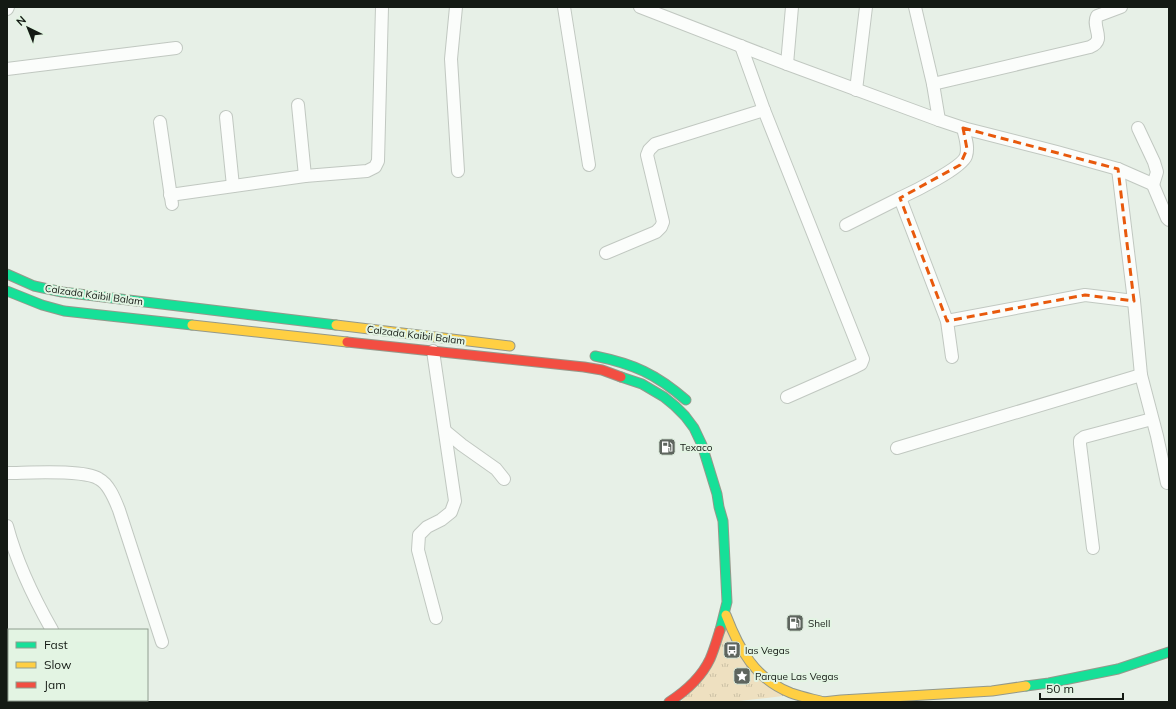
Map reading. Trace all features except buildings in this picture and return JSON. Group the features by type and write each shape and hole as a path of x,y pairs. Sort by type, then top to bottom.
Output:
{"main road":[{"name":"Calzada Kaibil Balam","path":"7,274 34,286 62,292 522,347"},
{"name":"Calzada Kaibil Balam","path":"7,291 42,305 64,311 602,370 642,384 664,397 685,416 694,428 702,444 717,494 723,521"},
{"path":"586,355 626,363 654,375 666,382 693,407"},
{"name":"Calzada Kaibil Balam","path":"668,702 688,688 708,664 726,615 723,521 726,503 723,481"},
{"name":"Calzada Kaibil Balam","path":"726,615 748,661 763,676 791,693 824,702"},
{"path":"824,702 841,700 928,698 1049,683 1118,669 1169,652"}],"street":[{"path":"160,122 171,200 233,186 305,176 367,171 375,167 378,161 382,7"},
{"path":"456,7 451,59 458,171"},
{"path":"564,7 589,165"},
{"path":"640,7 787,64 939,120 963,128 1118,168 1150,182 1169,220"},
{"path":"787,64 792,7"},
{"path":"856,90 866,7"},
{"path":"915,7 933,84 939,120"},
{"path":"933,84 1094,45 1098,38 1095,22 1097,16 1121,7"},
{"path":"741,46 764,110 863,359 861,364 787,397"},
{"path":"7,69 176,48"},
{"path":"298,105 305,176"},
{"path":"606,253 656,232 661,227 663,222 647,155 649,150 655,144 764,110"},
{"path":"226,117 233,186"},
{"path":"846,225 915,191 960,165 966,158 967,149 963,128"},
{"path":"1138,128 1154,162 1157,172 1153,186"},
{"path":"1118,168 1134,301 1141,375 1152,420 1163,434 1167,483"},
{"path":"900,198 947,321 952,356"},
{"path":"947,321 1085,295 1134,301"},
{"path":"433,351 455,501 451,512 442,520 427,527 419,535 418,550 436,618"},
{"path":"897,448 1141,375"},
{"path":"1093,548 1080,440 1084,437 1152,420"},
{"path":"444,431 496,469 504,479"},
{"path":"7,473 64,473 87,475 100,479 112,493 119,510 162,642"},
{"path":"7,526 12,545 52,629"},
{"path":"992,691 998,702"}],"highlighted area":[{"path":"963,128 1118,169 1134,301 1085,295 947,321 900,198 960,165 967,149"}],"green space":[{"name":"las Vegas","path":"726,620 741,655 792,695 730,702 681,702"}],"traffic: fast":[{"path":"7,274 34,286 62,292 336,325"},
{"path":"7,291 42,305 64,311 192,325"},
{"path":"595,356 609,359 644,371 665,383 686,400"},
{"path":"621,377 642,384 664,397 675,406 694,428 702,445 717,494 723,521 727,602 720,630"},
{"path":"1026,686 1049,683 1118,669 1169,652"}],"traffic: slow":[{"path":"192,325 347,342"},
{"path":"336,325 510,346"},
{"path":"726,615 743,651 750,662 767,680 791,693 824,702"},
{"path":"823,702 992,691 1026,686"}],"traffic: jam":[{"path":"347,342 584,367 602,370 621,377"},
{"path":"669,702 687,689 698,678 710,659 720,630"}],"place":[{"name":"Texaco","path":"667,447"},
{"name":"Shell","path":"795,623"},
{"name":"las Vegas","path":"732,650"},
{"name":"Parque Las Vegas","path":"742,676"}]}
